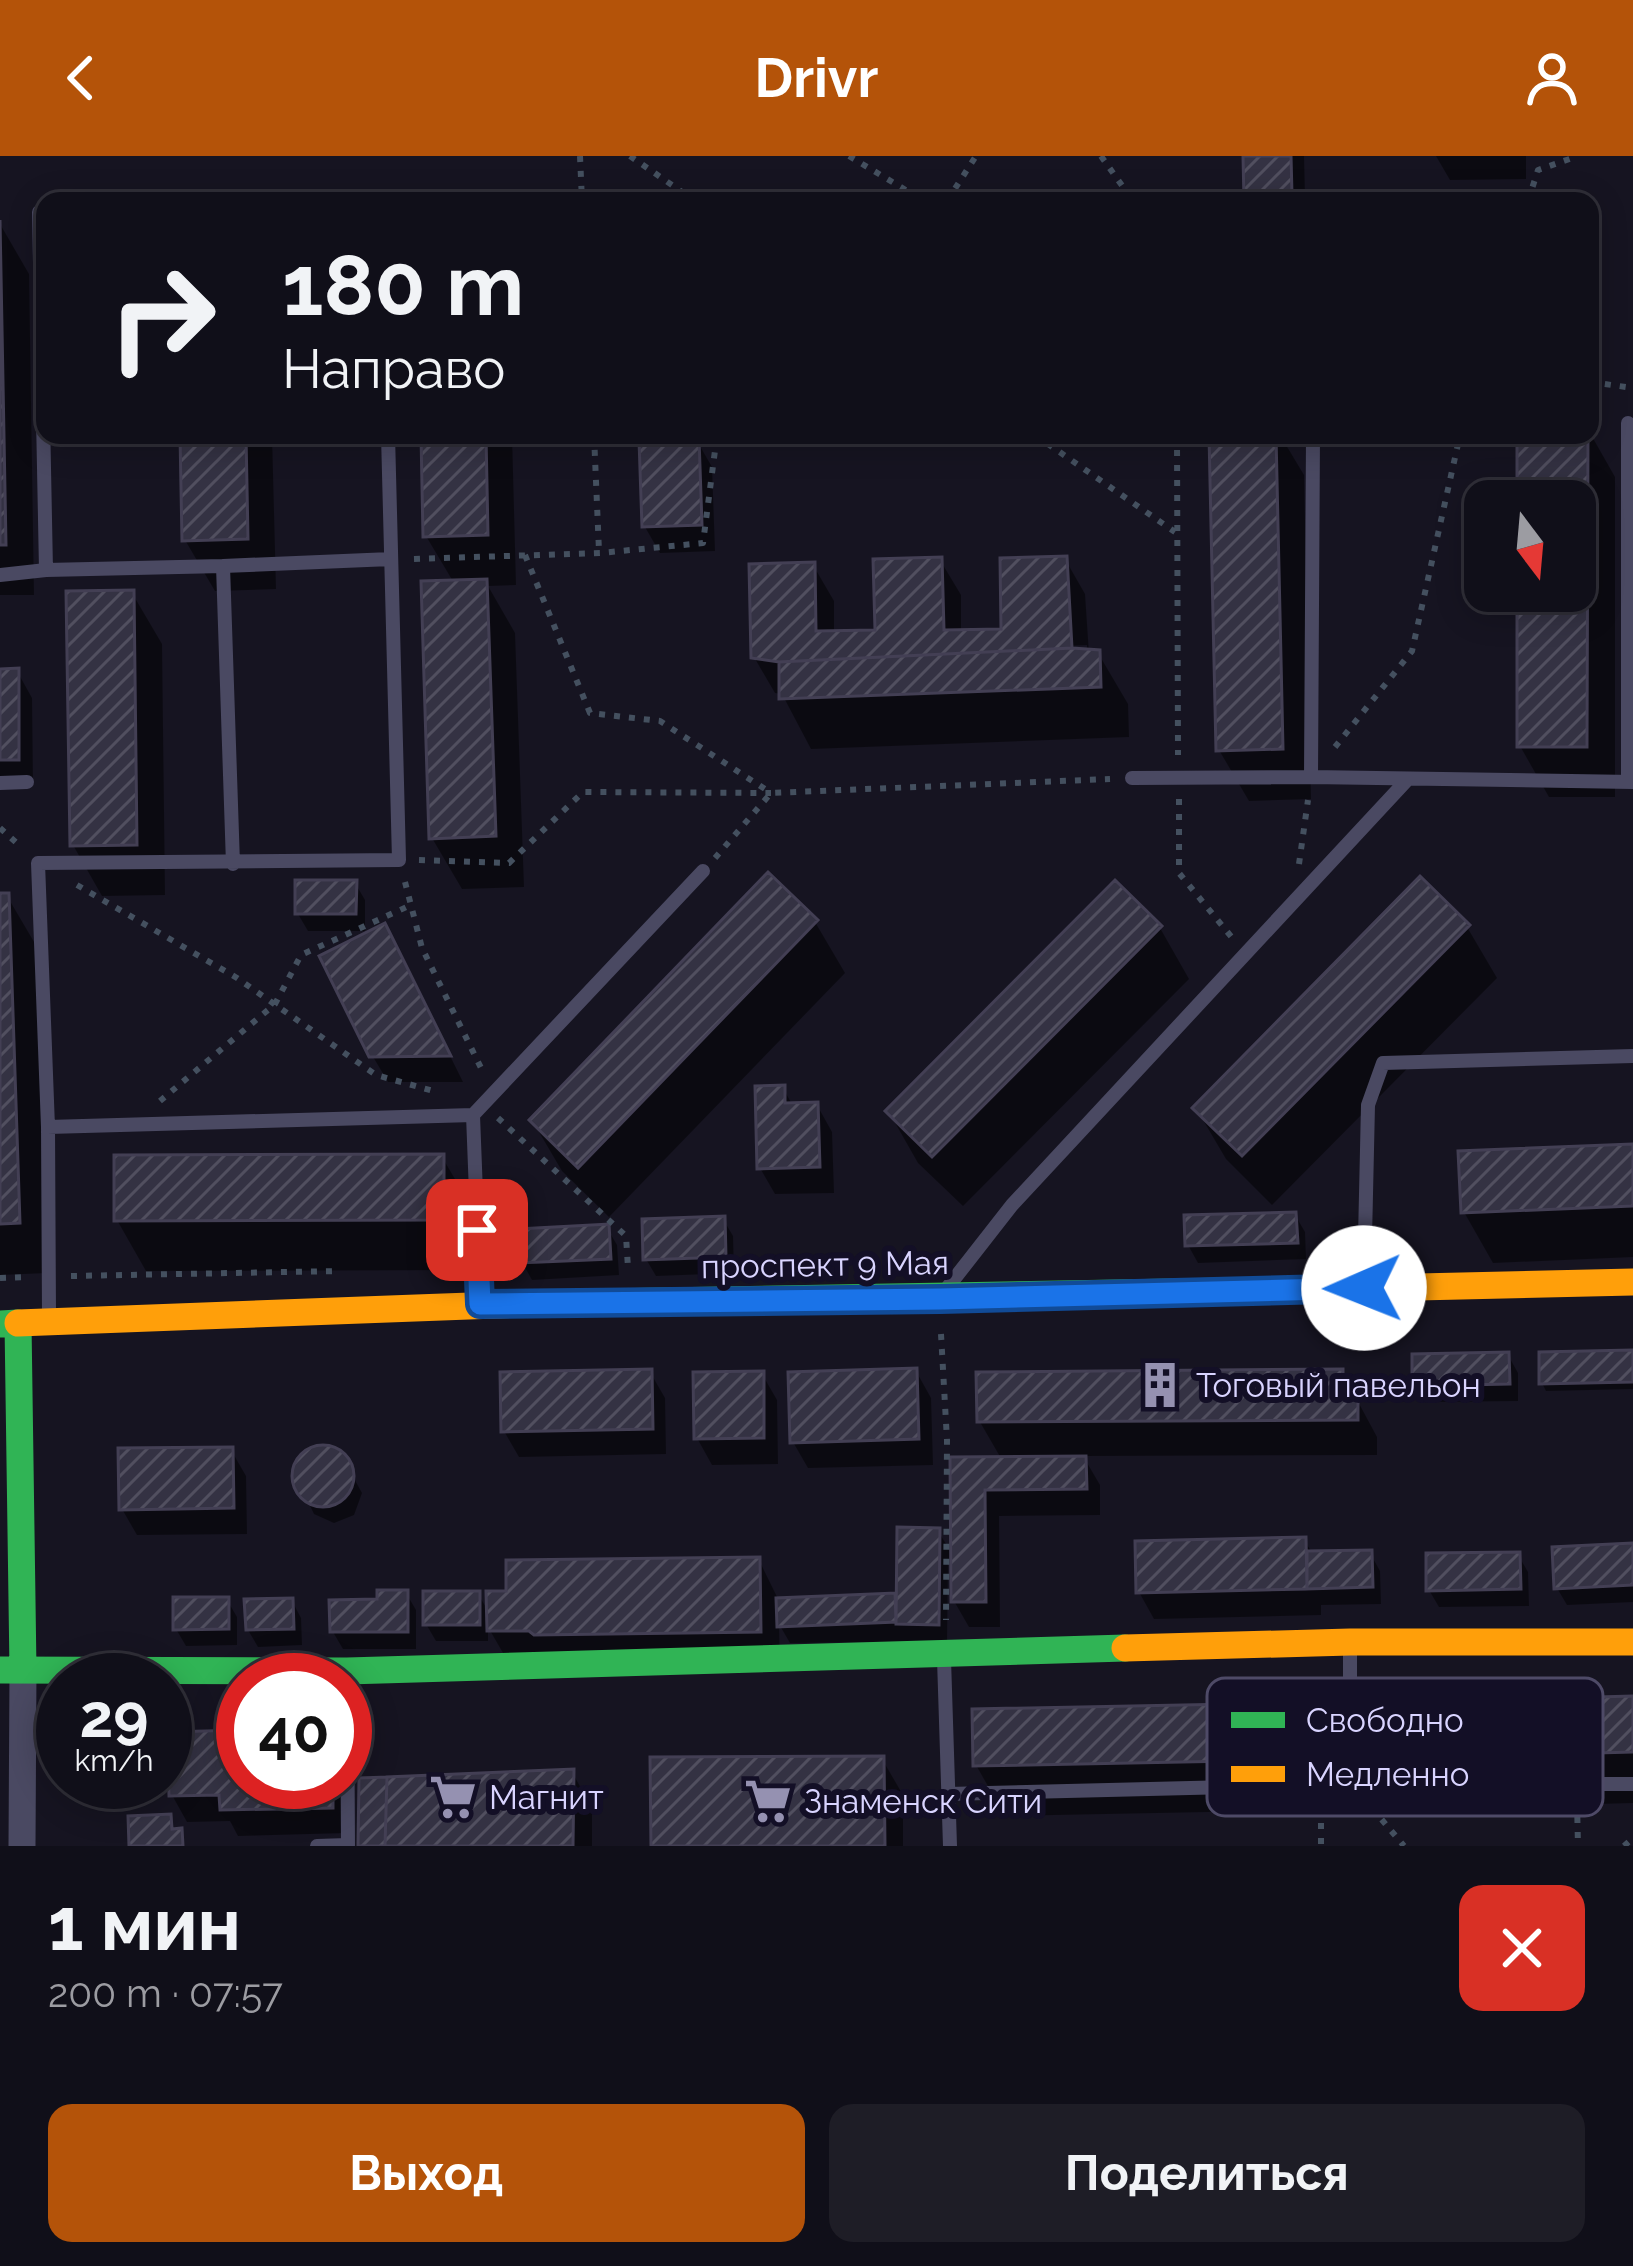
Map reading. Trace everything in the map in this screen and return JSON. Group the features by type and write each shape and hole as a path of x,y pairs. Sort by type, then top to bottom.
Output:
{"street":[{"name":"проспект 9 Мая","path":"9,1324 480,1304 940,1299 1633,1282"},
{"path":"9,1324 11,1670 22,1846"},
{"path":"372,1670 946,1645 1633,1642"},
{"path":"11,1670 216,1671"}],"lane":[{"path":"1132,778 1631,782 1628,423"},
{"path":"44,444 46,570"},
{"path":"49,1322 48,1127 38,863 399,860 388,444"},
{"path":"1311,777 1313,444"},
{"path":"0,575 391,560"},
{"path":"223,566 233,864"},
{"path":"940,1299 1012,1205 1407,780"},
{"path":"0,783 27,782"},
{"path":"480,1304 483,1104 703,871"},
{"path":"1364,1288 1368,1106 1383,1063 1633,1056"},
{"path":"48,1127 483,1104"},
{"path":"1350,1642 1350,1678"},
{"path":"946,1645 950,1846"},
{"path":"948,1794 1207,1788"},
{"path":"317,1846 348,1845 348,1809"}],"path":[{"path":"580,156 582,192"},
{"path":"630,156 682,192"},
{"path":"849,156 909,192"},
{"path":"953,192 976,156"},
{"path":"1101,156 1127,192"},
{"path":"1531,192 1540,156"},
{"path":"1538,170 1578,156"},
{"path":"1599,383 1633,388"},
{"path":"593,444 599,553"},
{"path":"391,560 599,553 703,543 716,444"},
{"path":"1048,444 1177,533"},
{"path":"1177,444 1179,873 1246,954"},
{"path":"1294,903 1311,777 1412,651 1458,444"},
{"path":"525,555 590,713 660,721 772,793"},
{"path":"628,1268 626,1236 483,1104 422,948 399,860 508,862 584,792 772,793 1132,778"},
{"path":"703,871 772,793"},
{"path":"0,828 38,863 237,977 376,1076 483,1104"},
{"path":"132,1125 275,1004 301,955 411,904"},
{"path":"940,1299 947,1440 946,1645"},
{"path":"1322,1816 1322,1846"},
{"path":"1379,1816 1405,1845"},
{"path":"1577,1816 1578,1846"},
{"path":"1624,1846 1633,1838"}],"building":[{"path":"1243,156 1291,156 1292,192 1244,192"},
{"path":"0,220 6,545 0,545"},
{"path":"180,444 246,444 248,539 182,541"},
{"path":"421,444 486,444 488,535 423,537"},
{"path":"639,444 699,444 702,525 642,527"},
{"path":"1209,444 1276,444 1283,749 1216,751"},
{"path":"1517,444 1588,444 1588,480 1517,480"},
{"path":"1067,556 1072,648 779,662 751,658 749,564 815,562 816,631 875,630 873,559 942,557 944,630 1001,629 1000,558"},
{"path":"487,579 496,836 429,839 421,581"},
{"path":"134,590 137,845 70,846 66,591"},
{"path":"1517,612 1587,612 1587,747 1517,747"},
{"path":"1100,650 1101,687 779,699 779,662"},
{"path":"19,668 19,760 0,760 0,669"},
{"path":"768,872 818,920 578,1168 529,1120"},
{"path":"1420,876 1470,925 1242,1156 1192,1108"},
{"path":"295,880 357,880 356,914 295,914"},
{"path":"1115,880 1162,926 932,1157 885,1111"},
{"path":"0,893 9,893 20,1223 0,1224"},
{"path":"385,923 451,1056 369,1057 319,956"},
{"path":"785,1085 785,1103 818,1102 820,1167 757,1169 755,1086"},
{"path":"1633,1144 1633,1206 1461,1213 1458,1151"},
{"path":"444,1154 444,1220 114,1221 114,1155"},
{"path":"1296,1212 1298,1243 1185,1246 1184,1215"},
{"path":"725,1216 726,1257 643,1260 642,1219"},
{"path":"609,1224 611,1259 519,1263 518,1229"},
{"path":"1633,1350 1633,1382 1539,1384 1539,1352"},
{"path":"1509,1352 1510,1384 1412,1386 1412,1354"},
{"path":"917,1368 919,1439 790,1443 788,1372"},
{"path":"652,1369 653,1429 501,1432 500,1372"},
{"name":"Тоговый павельон","path":"1343,1369 1343,1399 1358,1399 1358,1420 977,1422 976,1372"},
{"path":"764,1371 764,1438 694,1439 693,1372"},
{"path":"323,1445 345,1454 354,1476 345,1498 323,1507 301,1498 292,1476 301,1454"},
{"path":"233,1447 234,1508 119,1510 118,1448"},
{"path":"1086,1456 1087,1489 985,1490 986,1602 951,1602 950,1457"},
{"path":"897,1527 940,1528 939,1625 896,1624"},
{"path":"1306,1537 1307,1589 1136,1593 1135,1541"},
{"path":"1633,1543 1633,1585 1554,1589 1552,1547"},
{"path":"1372,1550 1373,1587 1307,1589 1307,1551"},
{"path":"1520,1552 1521,1589 1426,1591 1426,1553"},
{"path":"760,1557 761,1632 534,1635 487,1631 486,1591 506,1591 506,1560"},
{"path":"377,1590 408,1590 408,1632 330,1632 329,1600 377,1599"},
{"path":"423,1591 480,1591 480,1625 423,1625"},
{"path":"895,1593 896,1622 777,1627 776,1598"},
{"path":"173,1597 229,1597 229,1629 173,1630"},
{"path":"293,1598 294,1629 246,1630 244,1599"},
{"path":"1633,1696 1633,1752 1603,1753 1603,1697"},
{"path":"1207,1705 1207,1762 973,1766 972,1709"},
{"path":"192,1731 216,1731 216,1795 192,1796"},
{"name":"Знаменск Сити","path":"884,1756 885,1846 651,1846 650,1757"},
{"path":"574,1769 573,1846 385,1846 387,1777"},
{"path":"387,1777 385,1846 358,1846 359,1809 372,1809 372,1778"},
{"path":"171,1814 172,1829 182,1828 183,1846 129,1846 128,1816"}],"traffic: fast":[{"path":"548,1303 1288,1290"},
{"path":"0,1324 18,1323 23,1670"},
{"path":"0,1670 347,1671 1125,1648"}],"traffic: slow":[{"path":"1288,1290 1633,1282"},
{"path":"18,1323 548,1303"},
{"path":"1125,1648 1633,1642"}],"place":[{"name":"Тоговый павельон","path":"1160,1385"},
{"name":"Магнит","path":"453,1797"},
{"name":"Знаменск Сити","path":"768,1801"}],"route":[{"path":"477,1230 480,1304 1364,1288"}]}
